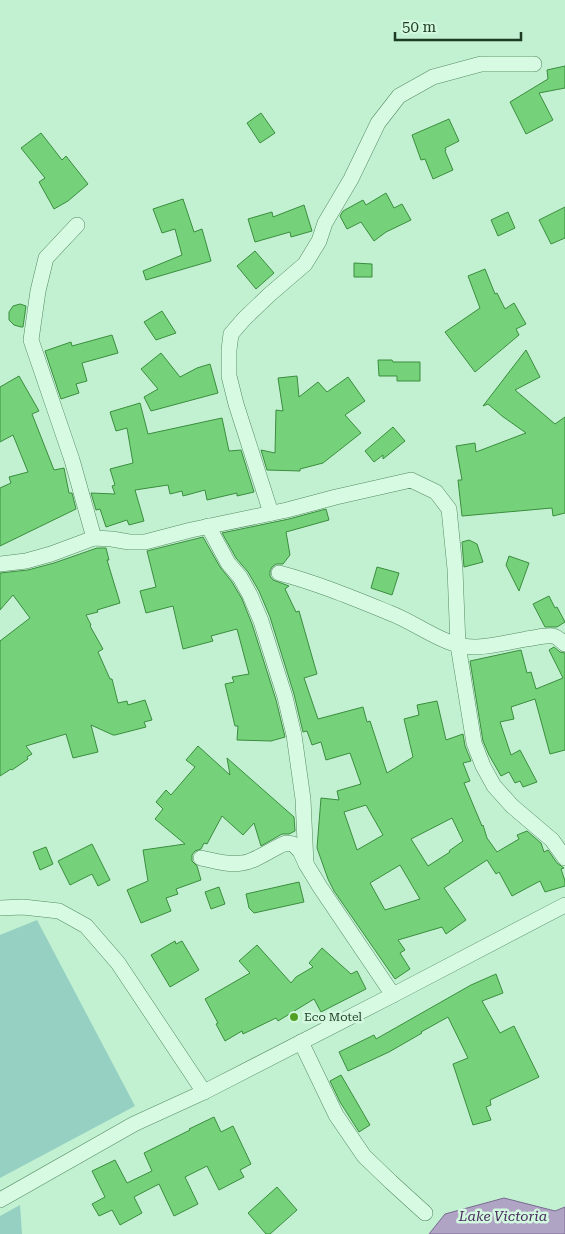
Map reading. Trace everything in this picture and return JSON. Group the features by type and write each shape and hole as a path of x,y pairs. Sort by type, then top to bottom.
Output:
{"street":[{"path":"271,513 236,404 229,376 231,334 269,295 305,264 319,241 325,223 351,179 378,123 399,96 432,77 481,64 534,64"},
{"path":"77,224 46,258 38,291 31,340 72,460 94,538"},
{"path":"0,564 26,561 94,538 145,542 411,480 436,492 448,509 455,569 458,645 474,743 483,766 494,786 512,806 552,840 565,858"},
{"path":"208,526 228,562 240,577 250,595 261,621 285,697 294,734 303,799 306,864"},
{"path":"279,573 336,591 392,613 443,640 458,645 476,647 554,636 565,644"},
{"path":"201,858 232,864 244,863 286,843 294,844 300,850 306,864 393,995"},
{"path":"0,1200 134,1124 204,1092 565,905"},
{"path":"0,908 59,911 86,926 118,963 204,1092"},
{"path":"301,1042 336,1114 364,1156 426,1213"}],"shaded area":[{"path":"37,920 135,1106 0,1178 0,935"},
{"path":"20,1205 22,1234 0,1234 0,1216"}],"water":[{"name":"Lake Victoria","path":"504,1198 555,1211 565,1207 565,1234 429,1234 445,1214"}],"building":[{"path":"565,66 565,88 539,93 553,120 526,134 510,102 548,79 547,70"},
{"path":"261,113 275,133 260,143 247,123"},
{"path":"449,119 459,141 445,148 453,170 433,179 425,159 421,160 412,135"},
{"path":"41,133 62,160 66,156 88,184 68,201 54,209 39,182 45,178 21,148"},
{"path":"386,193 394,208 402,204 411,220 386,232 374,241 361,222 347,229 340,216 343,211 363,200 366,205"},
{"path":"183,199 194,232 202,229 211,261 146,280 143,271 182,255 175,229 162,233 153,209"},
{"path":"304,205 312,231 291,237 290,232 255,242 248,219 272,212 273,217"},
{"path":"565,207 565,238 551,244 539,220"},
{"path":"508,212 515,228 498,236 491,220"},
{"path":"255,251 274,273 256,289 237,266"},
{"path":"354,263 372,264 372,277 354,277"},
{"path":"485,269 495,294 497,293 505,309 514,303 526,324 516,329 519,335 475,372 445,332 480,308 468,276"},
{"path":"20,304 26,306 23,327 14,325 9,320 9,312 13,306"},
{"path":"162,311 176,333 156,340 144,322"},
{"path":"112,335 118,353 82,363 87,381 76,384 79,393 61,399 45,351 71,342 72,346"},
{"path":"526,350 540,377 515,390 555,424 565,417 565,513 553,516 552,508 462,516 458,480 462,480 456,446 475,443 476,452 526,433 488,404 483,406"},
{"path":"161,353 180,377 210,364 218,393 151,411 144,397 158,389 141,369"},
{"path":"378,360 420,362 420,381 397,381 397,376 379,376"},
{"path":"19,376 39,411 32,414 54,470 64,468 69,493 72,493 76,509 0,546 0,488 11,483 9,477 28,472 13,435 0,442 0,387"},
{"path":"297,376 299,397 318,382 327,392 348,377 365,401 345,415 361,433 323,463 300,469 300,471 267,470 261,450 275,453 276,410 283,411 278,378"},
{"path":"140,403 148,434 222,418 229,451 241,450 254,492 237,496 237,493 207,500 205,490 183,496 182,491 170,494 168,485 135,490 144,521 129,525 127,520 106,527 100,509 96,510 91,493 115,494 112,486 115,485 110,469 133,463 127,428 116,431 110,412"},
{"path":"393,427 405,441 383,459 383,455 374,462 365,451"},
{"path":"326,509 329,520 286,532 290,555 283,564 276,564 270,571 270,576 273,580 289,586 285,589 296,612 299,611 317,674 304,678 318,719 363,707 367,722 370,721 387,773 413,757 404,719 419,715 417,705 437,701 446,740 463,734 471,761 463,763 470,781 464,783 487,838 497,852 519,839 517,835 527,831 541,843 544,852 548,850 557,863 564,868 561,869 565,886 545,892 540,881 512,896 499,872 496,874 487,860 444,888 466,920 446,934 442,927 398,940 405,950 400,953 410,969 395,979 334,891 317,848 321,798 339,800 337,791 361,784 350,753 326,760 321,742 312,745 307,731 303,732 294,694 270,617 259,591 248,572 236,558 222,533","holes":["366,805 383,835 357,850 344,812","452,818 463,841 428,866 411,839","400,865 420,899 385,910 370,883"]},
{"path":"203,537 220,567 242,599 252,624 276,700 285,737 271,741 237,740 238,726 235,726 225,684 234,682 232,677 249,674 237,629 211,636 213,641 183,649 173,606 146,613 140,591 156,587 147,551"},
{"path":"469,540 477,544 483,562 464,567 462,542"},
{"path":"97,548 106,548 109,560 107,560 120,603 86,615 103,649 98,652 110,679 112,679 118,703 127,701 128,705 145,700 152,720 144,722 146,727 115,735 91,725 98,752 73,758 66,734 26,746 32,754 27,757 28,759 0,776 0,641 30,618 13,595 0,610 0,573 28,570"},
{"path":"509,556 529,563 519,591 506,565"},
{"path":"377,567 399,573 392,595 371,588"},
{"path":"549,596 565,622 557,627 545,627 533,604"},
{"path":"554,647 560,652 565,653 565,750 550,754 535,699 511,707 514,719 500,722 511,755 520,750 537,782 523,787 520,781 515,783 509,772 501,776 483,741 470,661 521,650 527,673 531,672 536,689 563,678 549,650"},
{"path":"198,746 230,775 227,758 294,817 295,831 289,834 282,834 261,846 254,823 243,835 222,816 207,844 204,843 201,849 195,851 192,855 192,861 197,866 201,880 176,889 178,894 166,898 171,911 141,923 127,890 148,881 143,850 185,844 155,819 163,809 156,802 166,790 171,795 195,767 186,760"},
{"path":"92,844 110,880 98,886 92,874 70,885 58,861"},
{"path":"46,847 53,864 40,870 33,852"},
{"path":"299,882 304,902 254,913 249,908 246,894"},
{"path":"219,887 225,904 211,909 205,892"},
{"path":"175,941 176,944 182,941 199,970 170,987 151,955"},
{"path":"257,945 291,983 296,977 313,967 309,963 322,948 351,974 357,971 366,989 321,1012 314,999 278,1021 276,1018 243,1034 242,1031 225,1041 205,999 250,973 239,961"},
{"path":"496,974 503,993 482,1001 500,1033 514,1026 539,1077 490,1100 491,1105 486,1107 491,1120 473,1125 453,1064 468,1058 448,1017 389,1052 348,1071 339,1052 374,1035 376,1039 471,985"},
{"path":"341,1075 370,1125 359,1132 340,1102 330,1081"},
{"path":"214,1117 221,1132 233,1126 251,1164 240,1170 244,1177 219,1190 207,1166 185,1177 198,1204 174,1216 159,1184 134,1197 142,1213 120,1225 112,1210 99,1216 92,1204 105,1197 92,1171 115,1160 127,1183 152,1171 144,1153"},
{"path":"277,1187 297,1210 270,1234 266,1234 248,1213"}],"place":[{"name":"Eco Motel","path":"294,1017"}]}
